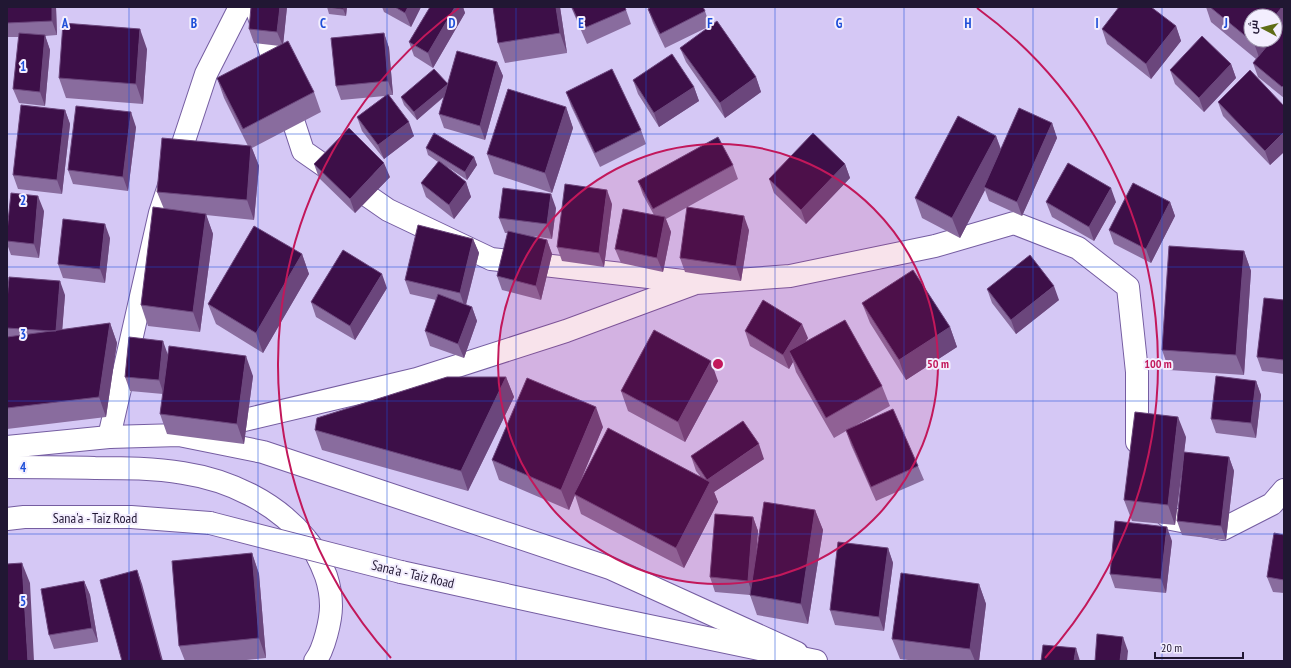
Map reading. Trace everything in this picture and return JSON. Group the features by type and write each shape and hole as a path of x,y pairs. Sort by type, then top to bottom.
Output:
{"main road":[{"path":"109,437 160,212 206,74 240,7"},
{"path":"256,7 303,151 388,210 491,259 696,283 790,276 935,246 1014,223 1078,248 1128,287 1137,372 1137,464"},
{"path":"7,447 109,437 179,435 417,379 566,331 696,283"},
{"path":"179,435 263,452 610,568 815,661"},
{"path":"7,467 146,468 184,473 213,480 248,493 275,509 293,524 307,540 320,561 328,584 331,606 326,636 315,661"},
{"path":"1137,488 1172,519 1223,530 1272,504 1284,490"},
{"name":"Sana'a - Taiz Road","path":"7,519 24,517 131,517 210,523 401,572 815,661"}],"building":[{"path":"7,7 52,7 52,21 7,23"},
{"path":"251,7 280,7 277,32 249,29"},
{"path":"328,7 344,7 343,9"},
{"path":"395,7 408,7 405,13"},
{"path":"430,7 455,7 428,53 409,42"},
{"path":"493,7 556,7 560,33 498,43"},
{"path":"572,7 625,7 626,10 582,29"},
{"path":"651,7 703,7 705,11 660,34 648,9"},
{"path":"1119,7 1151,7 1176,26 1146,64 1102,29"},
{"path":"1210,7 1282,7 1243,8 1243,34"},
{"path":"717,21 756,77 720,103 680,48"},
{"path":"63,23 140,29 136,84 59,78"},
{"path":"1284,25 1284,85 1282,87 1253,63 1265,48 1283,48"},
{"path":"19,33 45,35 40,92 13,89"},
{"path":"384,33 388,81 336,86 331,38"},
{"path":"1202,36 1231,64 1199,98 1170,70"},
{"path":"288,41 314,92 243,129 217,78"},
{"path":"457,51 497,62 480,126 439,114"},
{"path":"672,54 694,87 654,113 633,80"},
{"path":"434,69 448,84 414,112 401,97"},
{"path":"612,69 641,130 595,153 566,92"},
{"path":"1250,70 1284,106 1284,132 1265,151 1218,102"},
{"path":"508,89 566,107 545,173 487,154"},
{"path":"388,94 409,122 378,145 357,117"},
{"path":"21,105 65,110 57,180 13,175"},
{"path":"76,106 131,112 123,177 68,170"},
{"path":"1019,108 1052,123 1017,202 984,187"},
{"path":"958,116 996,136 952,218 915,198"},
{"path":"349,128 384,163 350,199 314,164"},
{"path":"434,133 474,157 465,172 426,148"},
{"path":"813,133 845,164 801,210 769,179"},
{"path":"718,137 733,165 653,209 638,181"},
{"path":"162,138 251,146 247,200 157,192"},
{"path":"439,161 466,182 449,205 421,183"},
{"path":"1068,163 1111,188 1089,227 1046,202"},
{"path":"1133,183 1170,202 1146,249 1109,230"},
{"path":"565,184 607,190 599,253 557,247"},
{"path":"503,188 551,194 547,224 499,218"},
{"path":"11,193 38,196 34,244 7,241"},
{"path":"153,207 206,214 193,312 141,305"},
{"path":"687,207 744,216 736,266 680,258"},
{"path":"623,209 665,217 657,258 615,249"},
{"path":"63,219 105,224 100,269 58,264"},
{"path":"418,225 473,239 460,293 405,280"},
{"path":"254,226 302,254 256,333 208,304"},
{"path":"508,231 547,240 536,286 497,276"},
{"path":"1169,246 1244,251 1236,355 1162,350"},
{"path":"343,250 382,274 350,326 311,302"},
{"path":"1030,255 1054,286 1011,320 987,289"},
{"path":"913,270 950,327 899,360 862,303"},
{"path":"9,277 60,281 56,331 7,328"},
{"path":"438,294 472,307 458,344 425,331"},
{"path":"1264,298 1284,300 1284,360 1257,357"},
{"path":"763,300 802,324 783,355 745,331"},
{"path":"845,320 882,386 826,418 789,351"},
{"path":"110,323 99,397 7,408 7,337"},
{"path":"654,330 711,361 678,422 621,391"},
{"path":"129,337 163,341 159,380 125,377"},
{"path":"169,346 246,356 237,424 160,414"},
{"path":"1216,376 1256,381 1251,423 1211,419"},
{"path":"447,377 506,377 461,471 315,430 317,418"},
{"path":"527,378 596,407 561,490 492,460"},
{"path":"893,409 918,466 871,487 846,430"},
{"path":"1135,412 1178,417 1168,505 1124,500"},
{"path":"743,421 759,444 707,480 691,456"},
{"path":"608,428 710,482 676,548 574,494"},
{"path":"1184,452 1229,457 1221,526 1177,521"},
{"path":"764,502 815,510 801,604 750,595"},
{"path":"715,514 753,517 748,581 710,577"},
{"path":"1115,521 1167,527 1161,579 1110,574"},
{"path":"1274,533 1284,535 1284,580 1267,577"},
{"path":"838,542 888,548 879,617 830,610"},
{"path":"252,553 259,638 179,646 172,561"},
{"path":"22,563 28,661 7,661 7,564"},
{"path":"137,570 162,661 122,661 100,580"},
{"path":"901,573 979,584 970,649 892,639"},
{"path":"84,581 92,628 49,635 41,589"},
{"path":"1097,634 1123,637 1120,661 1095,661"},
{"path":"1043,645 1076,648 1074,661 1041,661"}]}
